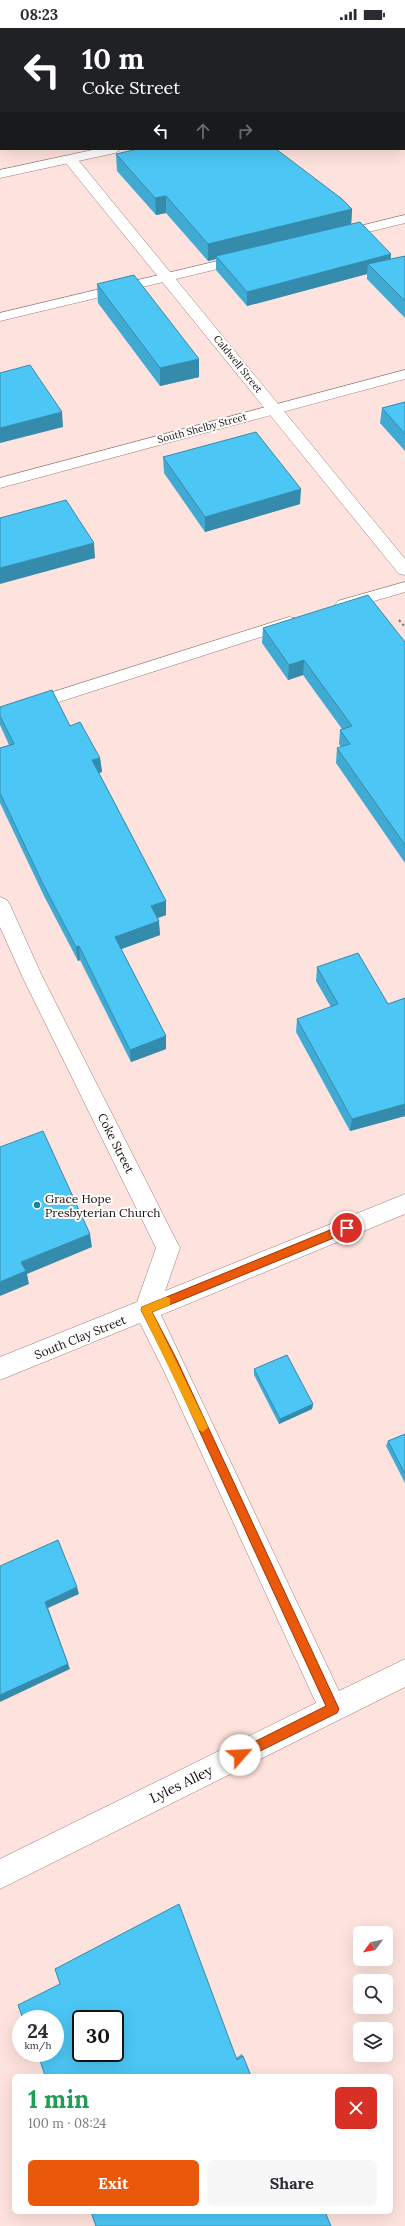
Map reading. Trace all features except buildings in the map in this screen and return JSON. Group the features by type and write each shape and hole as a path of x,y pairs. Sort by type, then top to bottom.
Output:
{"street":[{"path":"0,174 110,150"},
{"name":"Caldwell Street","path":"70,159 405,570"},
{"name":"South Shelby Street","path":"0,483 405,374"},
{"name":"Coke Street","path":"0,906 32,976 168,1248 146,1310"},
{"name":"South Clay Street","path":"0,1369 405,1204"},
{"path":"146,1310 176,1369 333,1709"},
{"name":"Lyles Alley","path":"0,1874 405,1673"}],"lane":[{"path":"328,238 405,219"},
{"path":"0,317 258,255"},
{"path":"326,610 405,587"},
{"path":"0,715 303,618"}],"slow traffic":[{"path":"166,1301 146,1310 203,1427"}],"place":[{"name":"Grace Hope Presbyterian Church","path":"37,1205"}],"route":[{"path":"240,1755 333,1709 172,1361 146,1310 347,1228"}]}
